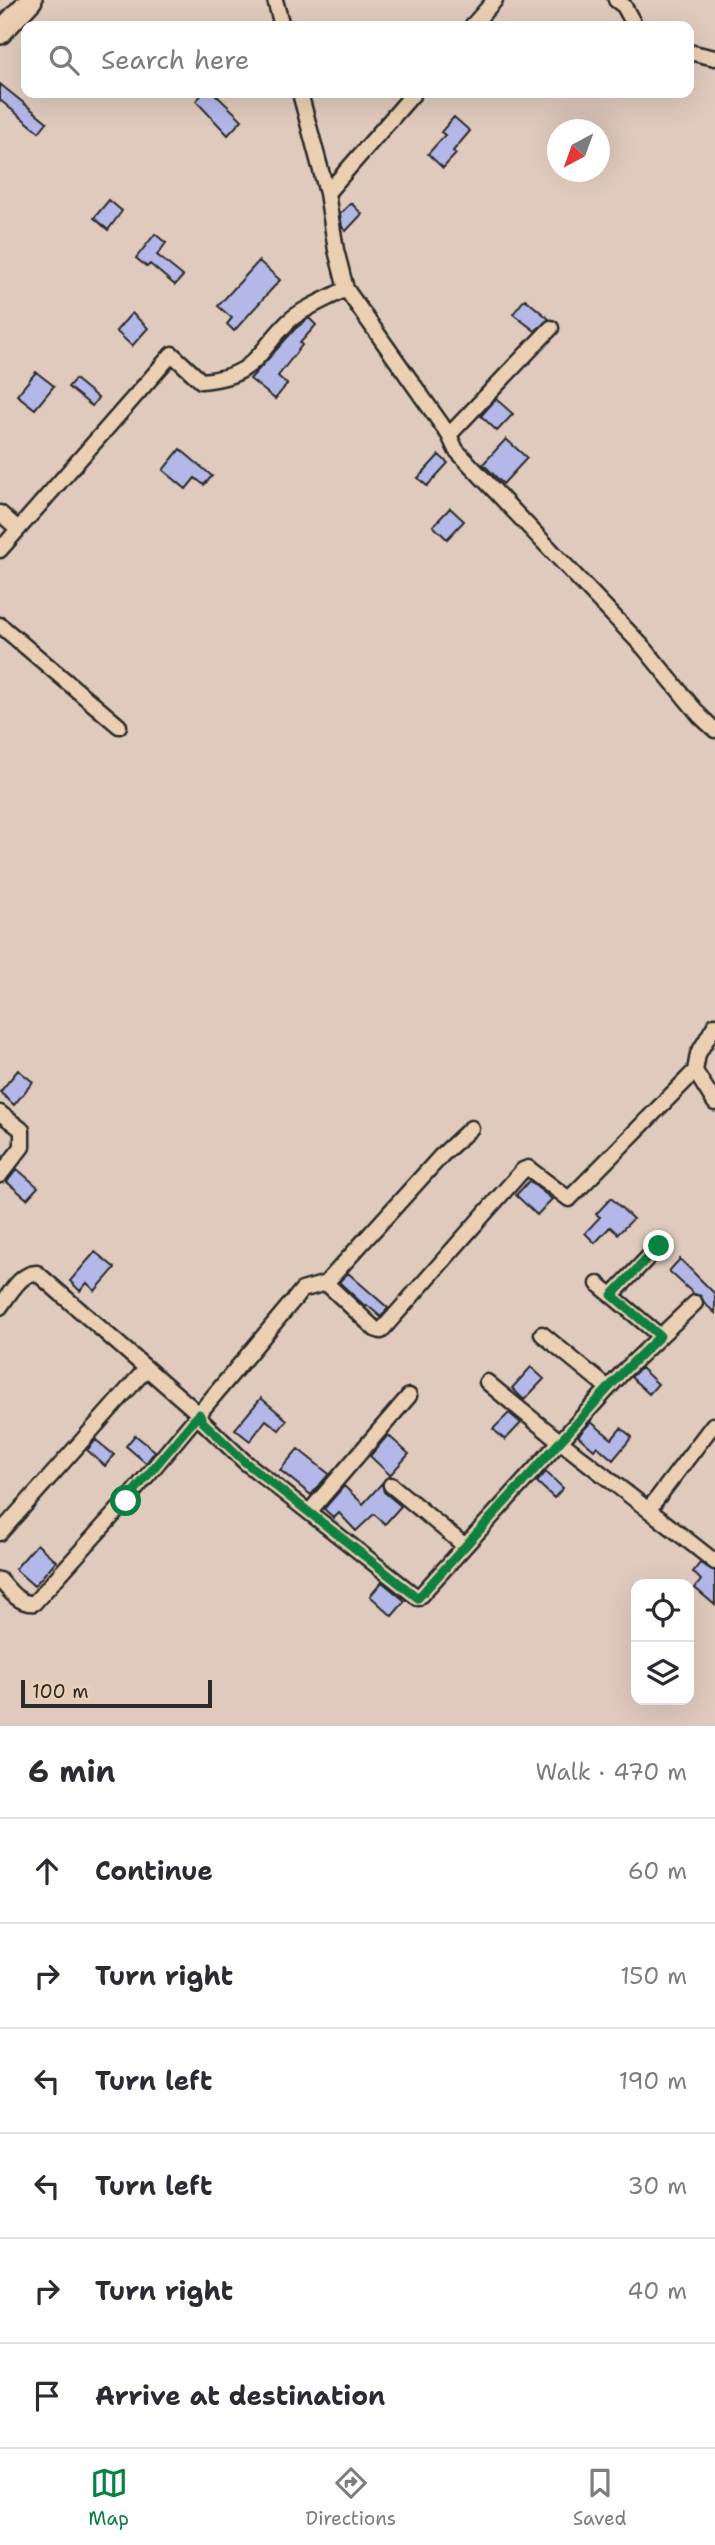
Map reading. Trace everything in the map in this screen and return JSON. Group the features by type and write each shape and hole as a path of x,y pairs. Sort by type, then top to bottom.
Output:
{"street":[{"path":"0,33 32,0"},
{"path":"275,0 281,21"},
{"path":"476,21 495,0"},
{"path":"617,0 624,6 632,21"},
{"path":"694,53 715,58"},
{"path":"301,98 327,193 336,250 346,289 449,435 456,450 645,649 700,716 714,727"},
{"path":"327,193 410,98"},
{"path":"0,550 172,354 201,381 218,380 251,366 290,320 346,289"},
{"path":"449,435 551,328"},
{"path":"0,513 18,529"},
{"path":"0,625 119,726"},
{"path":"326,1283 375,1329 381,1331 523,1170 528,1168 569,1199 695,1071 698,1054 715,1025"},
{"path":"695,1071 715,1103"},
{"path":"0,1112 22,1130 22,1147 0,1175"},
{"path":"0,1580 17,1598 28,1604 34,1603 109,1520 302,1290 326,1283 441,1156 471,1128"},
{"path":"612,1295 659,1246"},
{"path":"0,1307 24,1277 37,1273 199,1414 203,1422 245,1462 418,1598 608,1388 695,1303"},
{"path":"598,1284 660,1336"},
{"path":"542,1335 608,1388"},
{"path":"0,1532 146,1368"},
{"path":"486,1382 559,1443 649,1509 715,1562"},
{"path":"309,1512 409,1396"},
{"path":"649,1509 713,1425"},
{"path":"391,1485 465,1546"}],"building":[{"path":"0,84 47,122 39,132 0,100"},
{"path":"199,98 219,98 242,120 228,135 196,101"},
{"path":"454,117 470,131 453,151 456,154 443,168 428,154 445,135 441,132"},
{"path":"109,200 122,211 108,230 94,218"},
{"path":"351,203 362,214 346,231 342,227 340,214"},
{"path":"155,234 166,243 157,255 183,276 175,285 150,264 147,267 136,258"},
{"path":"259,261 280,280 234,331 227,324 232,318 218,306"},
{"path":"525,299 549,319 535,331 513,314"},
{"path":"132,313 148,328 132,346 116,331"},
{"path":"309,318 316,325 278,376 287,384 275,399 250,379 295,329"},
{"path":"36,372 54,386 35,409 17,395"},
{"path":"75,379 98,398 92,406 68,387"},
{"path":"496,399 513,414 497,431 481,416"},
{"path":"506,439 527,458 503,484 483,464"},
{"path":"180,449 212,476 204,485 195,478 186,489 163,470"},
{"path":"439,455 448,463 427,486 418,478"},
{"path":"450,508 464,521 447,539 433,526"},
{"path":"18,1070 33,1082 14,1105 0,1092"},
{"path":"17,1169 38,1187 27,1199 7,1182"},
{"path":"529,1181 552,1199 537,1215 516,1195"},
{"path":"611,1198 633,1219 618,1234 610,1227 595,1243 585,1233 600,1217 596,1214"},
{"path":"95,1252 115,1268 95,1291 87,1283 80,1291 70,1281"},
{"path":"680,1259 715,1294 715,1313 704,1303 701,1296 694,1294 669,1271"},
{"path":"348,1273 388,1308 381,1317 339,1282"},
{"path":"531,1367 544,1379 524,1400 512,1388"},
{"path":"641,1368 658,1384 649,1394 631,1377"},
{"path":"261,1398 287,1420 279,1430 266,1420 250,1441 235,1429"},
{"path":"509,1413 521,1423 505,1440 493,1429"},
{"path":"591,1422 612,1439 621,1428 632,1437 613,1460 597,1446 594,1450 578,1436"},
{"path":"135,1435 155,1451 146,1463 126,1446"},
{"path":"388,1435 409,1454 390,1475 370,1456"},
{"path":"96,1440 114,1455 105,1466 87,1450"},
{"path":"298,1449 329,1474 311,1495 280,1470"},
{"path":"546,1472 563,1488 554,1498 537,1482"},
{"path":"382,1483 384,1492 401,1506 385,1524 374,1514 356,1531 339,1513 334,1518 324,1509 344,1486 363,1504"},
{"path":"37,1544 56,1561 34,1586 15,1569"},
{"path":"700,1563 715,1571 715,1605 695,1588 701,1580 693,1572"},
{"path":"382,1582 405,1601 392,1616 370,1596"}],"route":[{"path":"126,1501 199,1414 203,1422 245,1462 418,1598 624,1371 660,1336 612,1295 659,1246"}]}
